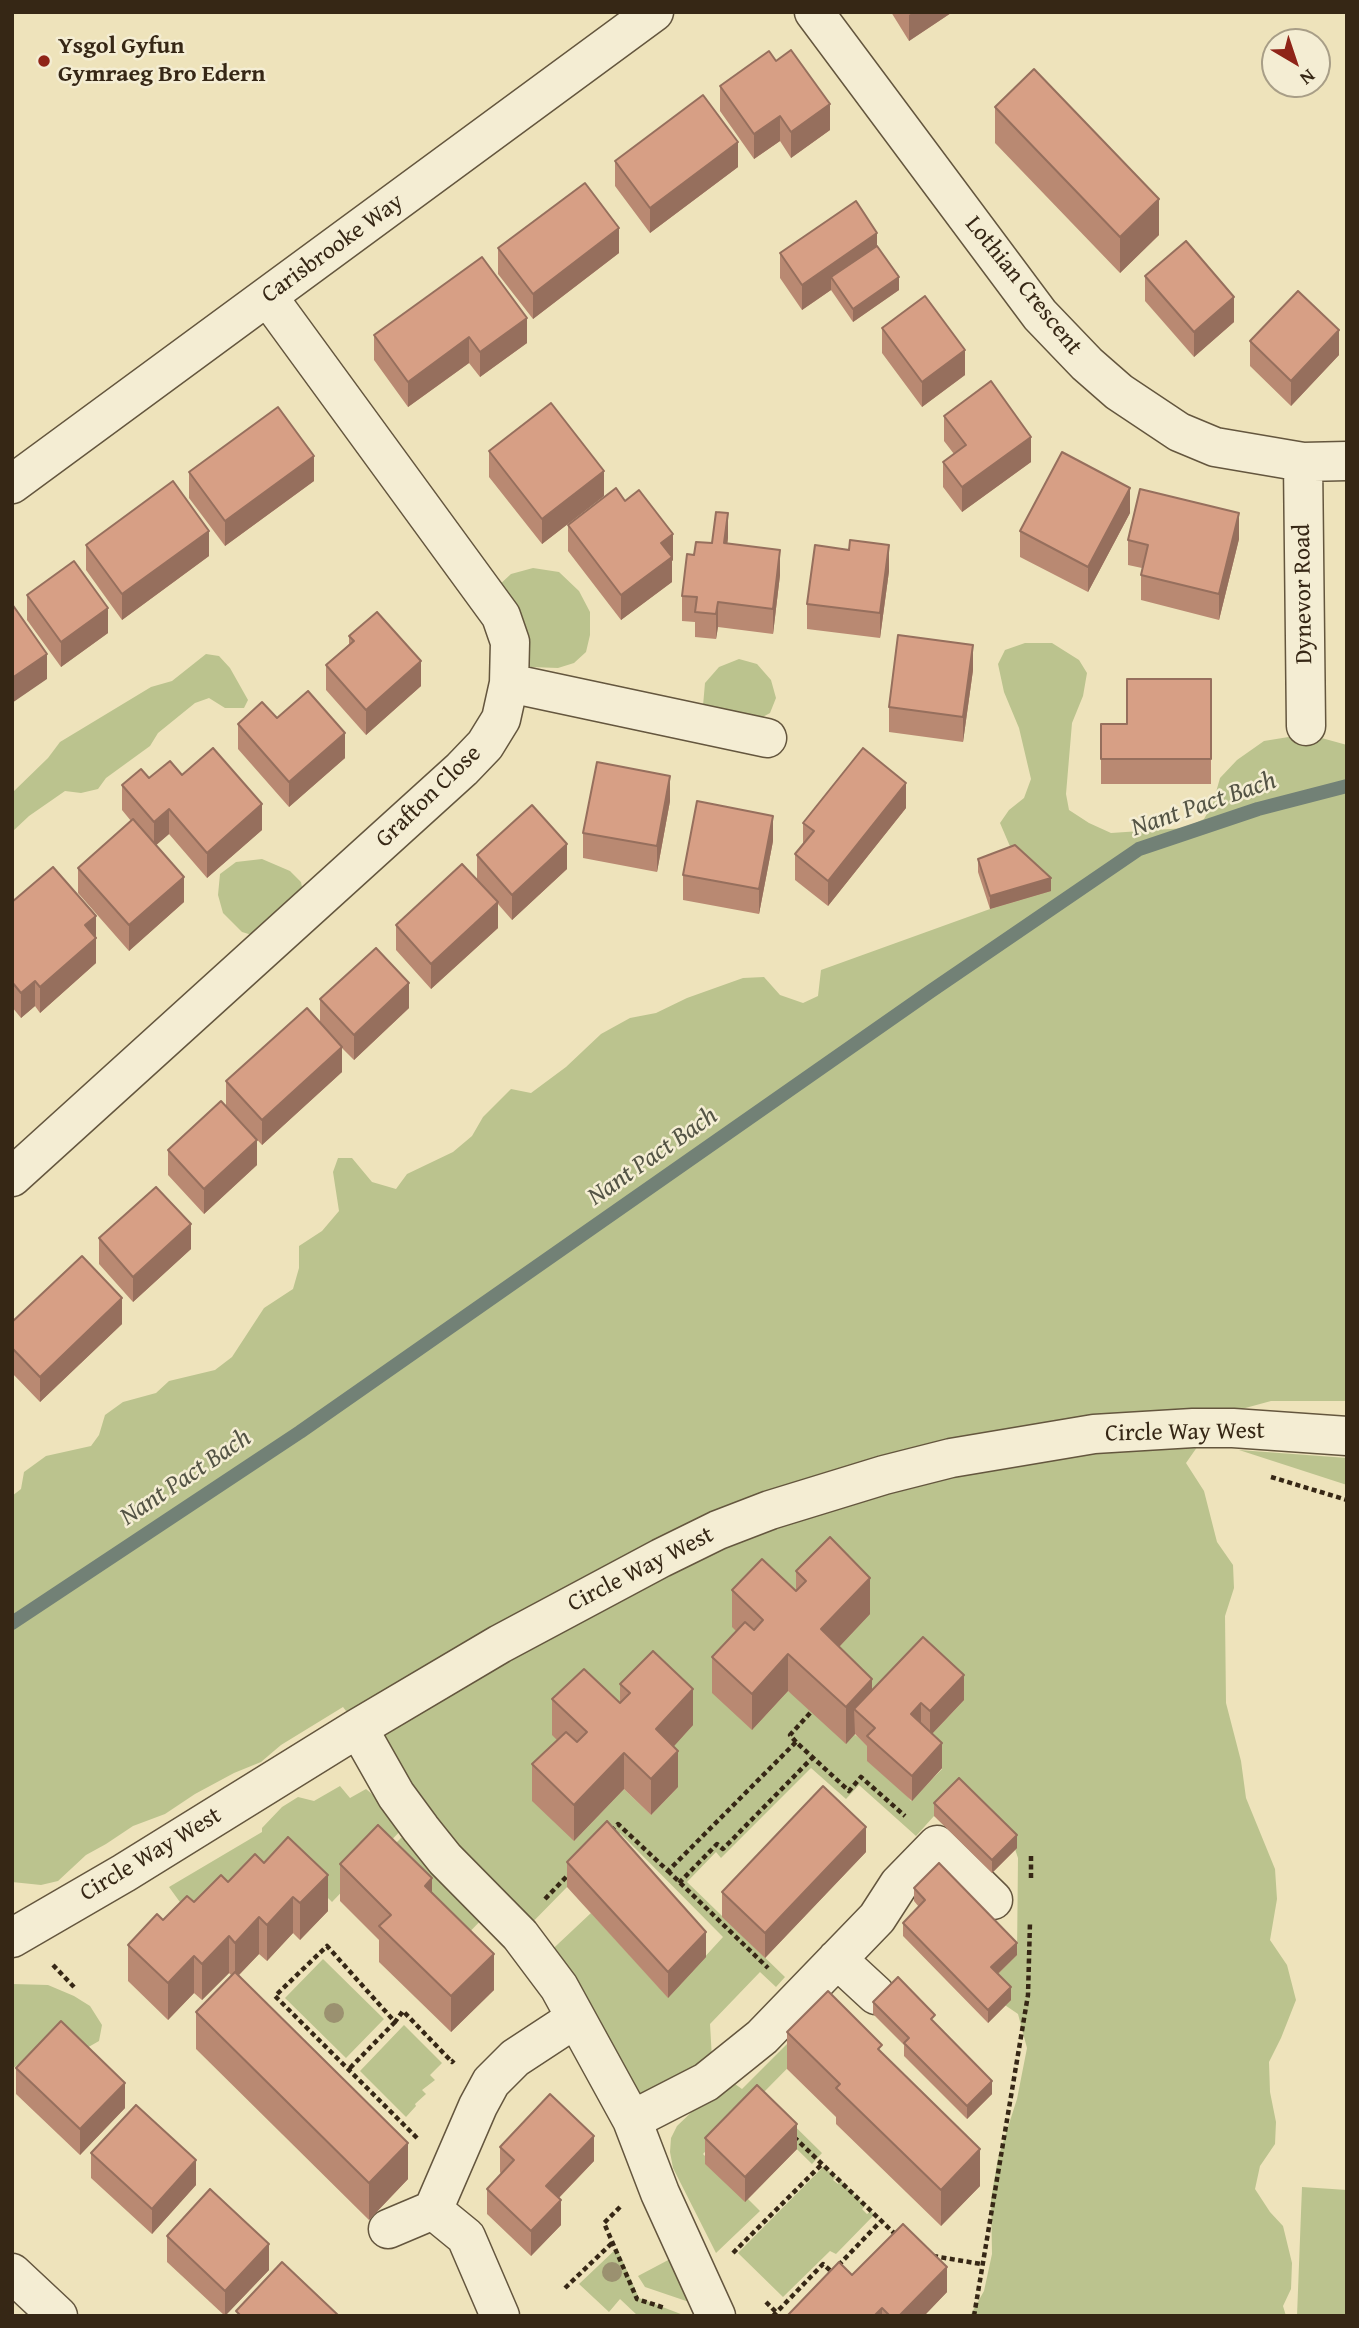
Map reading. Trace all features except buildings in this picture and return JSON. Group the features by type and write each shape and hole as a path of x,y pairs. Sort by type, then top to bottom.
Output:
{"street":[{"name":"Carisbrooke Way","path":"12,484 654,12"},
{"name":"Lothian Crescent","path":"814,12 1041,315 1087,364 1128,399 1179,432 1215,447 1303,462 1347,461"},
{"name":"Grafton Close","path":"12,1177 462,769 485,744 501,719 509,683 510,642 501,616 268,297"},
{"name":"Dynevor Road","path":"1303,462 1306,726"},
{"path":"509,683 766,738"},
{"name":"Circle Way West","path":"12,1938 136,1866 358,1728 500,1644 718,1530 769,1510 951,1458 1094,1434 1233,1428 1347,1436"},
{"path":"358,1728 396,1796 445,1860 515,1929 541,1960 632,2120 660,2193 716,2316"},
{"path":"632,2120 706,2082 762,2037 877,1918 899,1884 937,1845 993,1900"},
{"path":"837,1959 876,1995"},
{"path":"388,2229 433,2210 478,2106 498,2075 516,2058 576,2018"},
{"path":"433,2210 466,2237 500,2316"},
{"path":"12,2273 58,2316"}],"path":[{"path":"811,1712 790,1735 796,1742 849,1791 861,1777 937,1845"},
{"path":"668,1871 796,1742"},
{"path":"679,1883 717,1844 723,1849 813,1757"},
{"path":"608,1834 618,1824 761,1962"},
{"path":"1031,1853 1031,1879"},
{"path":"515,1929 571,1872"},
{"path":"974,2316 1028,1995 1030,1917"},
{"path":"395,2022 327,1946 275,1996 350,2068 449,2172"},
{"path":"47,1959 74,1987"},
{"path":"350,2068 403,2011 452,2062 461,2054"},
{"path":"786,2129 899,2238"},
{"path":"730,2256 821,2165"},
{"path":"627,2199 604,2223 637,2300 670,2309"},
{"path":"766,2302 775,2314 823,2264 832,2272 880,2222"},
{"path":"565,2288 613,2242"},
{"path":"930,2255 981,2264"}],"green space":[{"path":"533,568 559,572 579,591 590,612 590,635 586,652 574,663 558,668 531,667 506,655 498,586 511,574"},
{"path":"1025,643 1052,643 1079,660 1087,673 1083,696 1072,723 1066,794 1069,810 1111,833 1185,828 1204,819 1213,803 1220,778 1237,760 1264,741 1307,734 1347,745 1347,1401 1271,1401 1238,1410 1223,1410 1186,1463 1204,1491 1217,1542 1233,1565 1234,1588 1225,1616 1226,1703 1241,1761 1246,1798 1275,1869 1277,1899 1270,1940 1287,1965 1296,2000 1269,2062 1270,2092 1276,2122 1275,2144 1260,2166 1255,2189 1283,2226 1292,2263 1291,2289 1283,2306 1286,2316 970,2316 984,2291 992,2254 991,2199 998,2158 1017,2099 1027,2048 1018,2014 980,1988 1017,1955 1018,1858 1013,1843 934,1816 916,1836 859,1785 846,1799 811,1768 721,1858 716,1852 687,1882 785,1977 776,1987 760,1972 710,2024 713,2076 632,2120 541,1960 591,1913 668,1997 723,1937 620,1833 520,1935 343,1707 281,1745 261,1762 195,1794 165,1814 133,1826 86,1855 58,1881 41,1885 12,1882 12,1496 21,1489 24,1472 46,1456 91,1446 99,1435 105,1415 123,1402 156,1393 169,1381 215,1370 232,1357 264,1308 293,1289 299,1268 299,1246 322,1231 339,1211 333,1172 338,1158 352,1158 372,1182 396,1189 407,1174 453,1152 472,1136 483,1117 511,1089 531,1093 566,1067 601,1034 630,1018 656,1013 687,998 743,978 764,977 780,995 803,1003 818,996 821,970 990,909 1050,891 1015,858 1000,823 1009,810 1024,798 1031,779 1019,728 1004,692 998,664 1005,650","holes":["732,1626 872,1715 964,1700 930,1736 942,1769 911,1801 875,1753 858,1737 788,1691 752,1730 763,1656","587,1768 678,1787 651,1815 624,1789 574,1841"]},
{"path":"206,654 219,656 230,668 248,700 244,708 225,708 209,698 195,703 158,733 150,746 106,778 98,789 81,793 65,791 29,816 12,832 12,793 48,758 60,742 151,687 172,681"},
{"path":"739,659 757,664 771,680 776,698 770,713 748,725 703,706 705,683 719,667"},
{"path":"262,859 290,871 301,882 305,902 262,938 242,932 223,913 218,895 220,874 236,862"},
{"path":"1239,1450 1347,1458 1347,1485"},
{"path":"340,1786 350,1798 366,1789 396,1814 405,1826 332,1902 309,1879 198,1927 169,1887 262,1832 262,1828 282,1807 298,1797 314,1801"},
{"path":"409,1830 487,1914 459,1943 386,1853"},
{"path":"323,1959 384,2019 346,2058 285,1998"},
{"path":"12,1984 48,1985 90,2006 102,2025 99,2041 85,2049 31,2055 12,2069"},
{"path":"811,2020 835,2020 762,2094 822,2153 812,2164 750,2103 703,2154 760,2211 716,2253 673,2168 671,2138 677,2126 700,2104 735,2084 742,2089"},
{"path":"404,2025 442,2063 430,2075 435,2080 422,2090 426,2094 406,2117 360,2071"},
{"path":"823,2167 836,2177 833,2180 838,2184 841,2181 865,2206 862,2209 867,2214 871,2211 874,2215 836,2254 830,2251 783,2297 738,2253"},
{"path":"1302,2187 1347,2190 1347,2316 1297,2316"},
{"path":"617,2248 639,2298 686,2316 638,2316 620,2299 609,2312 579,2284"},
{"path":"672,2258 695,2304 645,2287 638,2276"}],"waterway":[{"name":"Nant Pact Bach","path":"12,1623 300,1432 1139,849 1258,809 1347,786"}],"place":[{"name":"Ysgol Gyfun Gymraeg Bro Edern","path":"44,61"}]}
